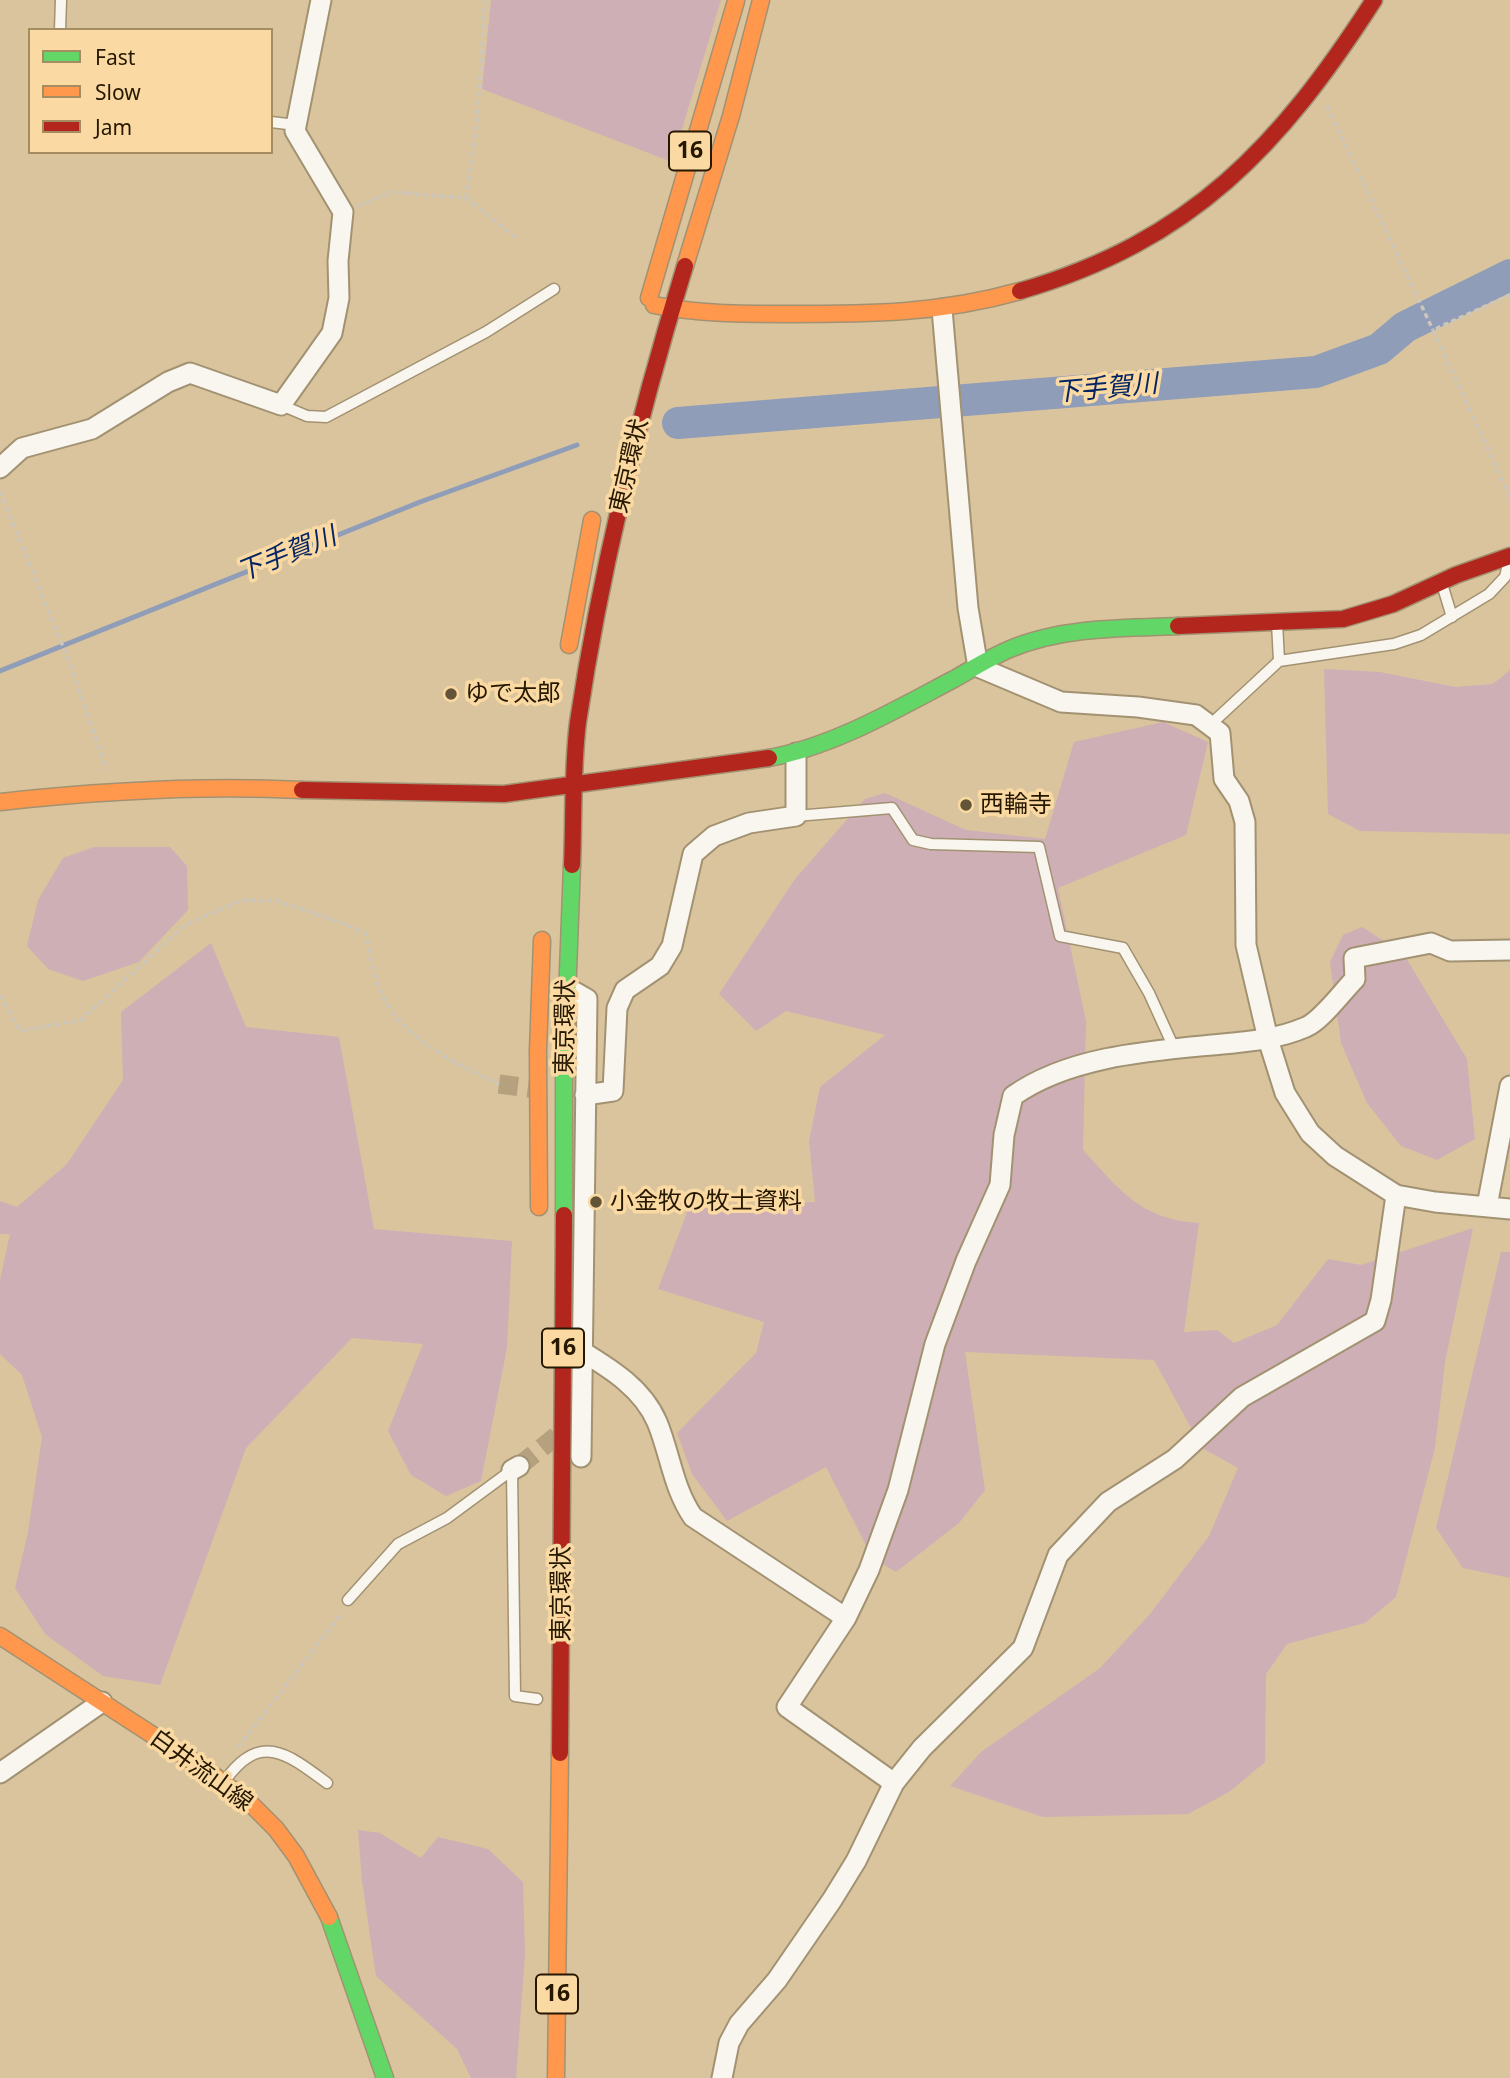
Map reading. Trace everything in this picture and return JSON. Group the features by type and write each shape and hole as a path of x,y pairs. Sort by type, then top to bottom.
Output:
{"main road":[{"name":"16","path":"670,309 646,309 678,191 737,0"},
{"name":"東京環状","path":"556,2078 559,1273 566,988 578,724 621,501 670,309 731,116 761,0"},
{"path":"670,309 879,315 942,309 1038,288 1133,246 1191,209 1257,156 1318,85 1374,0"},
{"name":"東京環状","path":"565,667 596,497"},
{"path":"0,802 114,790 235,787 365,793 552,794 575,787 796,753 883,717 1009,649 1042,638 1124,628 1343,619 1393,604 1441,582 1510,556"},
{"path":"552,794 554,765"},
{"name":"東京環状","path":"540,1217 538,1051 543,917"},
{"name":"白井流山線","path":"0,1636 219,1779 275,1828 312,1883 325,1910 385,2078"}],"street":[{"path":"0,468 22,448 92,429 168,382 190,373 281,405 332,333 339,298 338,261 343,212 295,131 321,0"},
{"path":"942,309 968,608 978,667 1061,702 1138,706 1196,715 1220,733 1224,779 1239,801 1245,822 1246,945 1268,1039 1286,1093 1310,1133 1335,1156 1396,1195 1435,1202 1510,1209"},
{"path":"585,1095 613,1091 617,1008 625,990 660,967 672,946 693,854 714,836 749,823 796,816 796,753"},
{"path":"894,1783 787,1707 859,1596 898,1490 935,1344 1000,1185 1004,1135 1013,1096 1037,1079 1082,1065 1174,1048 1268,1039 1309,1026 1355,979 1354,958 1431,943 1450,951 1510,950"},
{"path":"558,1649 576,1632 578,1418 583,1352 587,999 566,988"},
{"path":"1487,1206 1510,1086"},
{"path":"722,2078 729,2043 739,2024 777,1980 832,1900 856,1861 894,1783 922,1748 1023,1648 1058,1555 1108,1502 1175,1460 1241,1397 1375,1321 1381,1300 1396,1195"},
{"path":"583,1352 623,1378 656,1419 682,1501 693,1517 846,1618"},
{"path":"0,1773 102,1702"}],"lane":[{"path":"60,28 61,0"},
{"path":"273,122 296,125"},
{"path":"281,405 307,416 326,417 486,332 554,289"},
{"path":"1210,725 1279,661 1394,644 1421,635 1489,594 1505,577 1510,556"},
{"path":"1441,582 1452,617"},
{"path":"1277,623 1279,661"},
{"path":"796,816 892,808 913,840 931,844 1039,847 1060,936 1124,948 1149,993 1174,1048"},
{"path":"348,1600 398,1544 447,1518 516,1468 513,1680 515,1696 537,1700"},
{"path":"219,1779 249,1756 264,1750 296,1760 327,1783"}],"path":[{"path":"466,198 477,123 485,0"},
{"path":"1318,85 1510,497"},
{"path":"343,212 391,192 466,198 519,240"},
{"path":"1433,330 1510,295"},
{"path":"0,491 68,659 114,790"},
{"path":"0,995 20,1031 81,1020 185,925 242,900 276,901 340,922 366,934 377,984 402,1023 436,1052 499,1084"},
{"path":"219,1779 341,1617 348,1600"}],"shaded area":[{"path":"491,0 721,0 672,162 482,89"},
{"path":"1324,669 1380,672 1455,687 1493,684 1510,670 1510,834 1360,831 1328,814"},
{"path":"1163,722 1208,742 1186,835 1058,888 1086,1021 1083,1150 1121,1190 1146,1209 1161,1216 1199,1223 1184,1332 1217,1330 1234,1343 1277,1325 1328,1259 1361,1265 1473,1228 1445,1362 1435,1448 1396,1597 1365,1623 1287,1644 1266,1674 1265,1762 1229,1792 1188,1814 1043,1817 950,1786 981,1752 1100,1668 1150,1614 1209,1536 1238,1468 1202,1448 1154,1360 965,1352 985,1490 959,1523 896,1572 872,1557 826,1467 727,1521 692,1474 677,1433 756,1353 764,1322 658,1289 689,1207 815,1202 809,1141 820,1087 885,1035 786,1011 756,1031 719,994 795,879 865,799 885,793 966,830 1045,839 1074,742"},
{"path":"94,847 170,847 187,866 188,910 139,962 83,981 48,969 27,946 38,900 63,858"},
{"path":"1362,927 1403,953 1467,1059 1475,1139 1437,1160 1401,1146 1367,1103 1341,1043 1330,962 1343,935"},
{"path":"211,943 246,1027 339,1037 374,1229 512,1241 507,1348 481,1481 446,1496 411,1475 388,1431 423,1344 352,1338 246,1448 160,1685 103,1676 45,1634 15,1588 28,1532 42,1437 22,1375 0,1354 0,1280 10,1234 0,1234 0,1201 17,1207 67,1164 123,1080 121,1012"},
{"path":"1501,1252 1510,1252 1510,1578 1463,1568 1436,1528"},
{"path":"358,1830 380,1833 421,1858 438,1837 488,1849 523,1882 525,1953 516,2078 471,2078 457,2049 376,1976 362,1881"}],"waterway":[{"name":"下手賀川","path":"678,423 1316,372 1379,349 1405,327 1510,275"},
{"name":"下手賀川","path":"0,671 420,502 577,445"}],"tunnel":[{"path":"499,1084 545,1090"},
{"path":"519,1466 565,1429"}],"traffic: fast":[{"path":"769,758 817,745 864,726 996,656 1030,642 1050,636 1093,630 1178,626"},
{"path":"564,1215 564,1078 572,865"},
{"path":"329,1917 385,2078"}],"traffic: slow":[{"path":"685,266 731,116 761,0"},
{"path":"649,298 736,1"},
{"path":"654,305 737,314 875,313 961,304 1020,291"},
{"path":"569,645 592,520"},
{"path":"0,802 151,790 302,790"},
{"path":"539,1207 538,1051 542,940"},
{"path":"0,1636 211,1773 253,1806 276,1829 296,1856 329,1917"},
{"path":"556,2078 560,1753"}],"traffic: jam":[{"path":"1020,291 1081,270 1135,245 1183,215 1226,182 1266,143 1303,100 1374,0"},
{"path":"572,865 576,739 587,664 637,435 685,266"},
{"path":"1178,626 1343,619 1393,604 1456,575 1510,556"},
{"path":"302,790 504,794 769,758"},
{"path":"560,1753 564,1215"}],"place":[{"name":"ゆで太郎","path":"451,694"},
{"name":"西輪寺","path":"966,805"},
{"name":"小金牧の牧士資料","path":"596,1202"}]}
